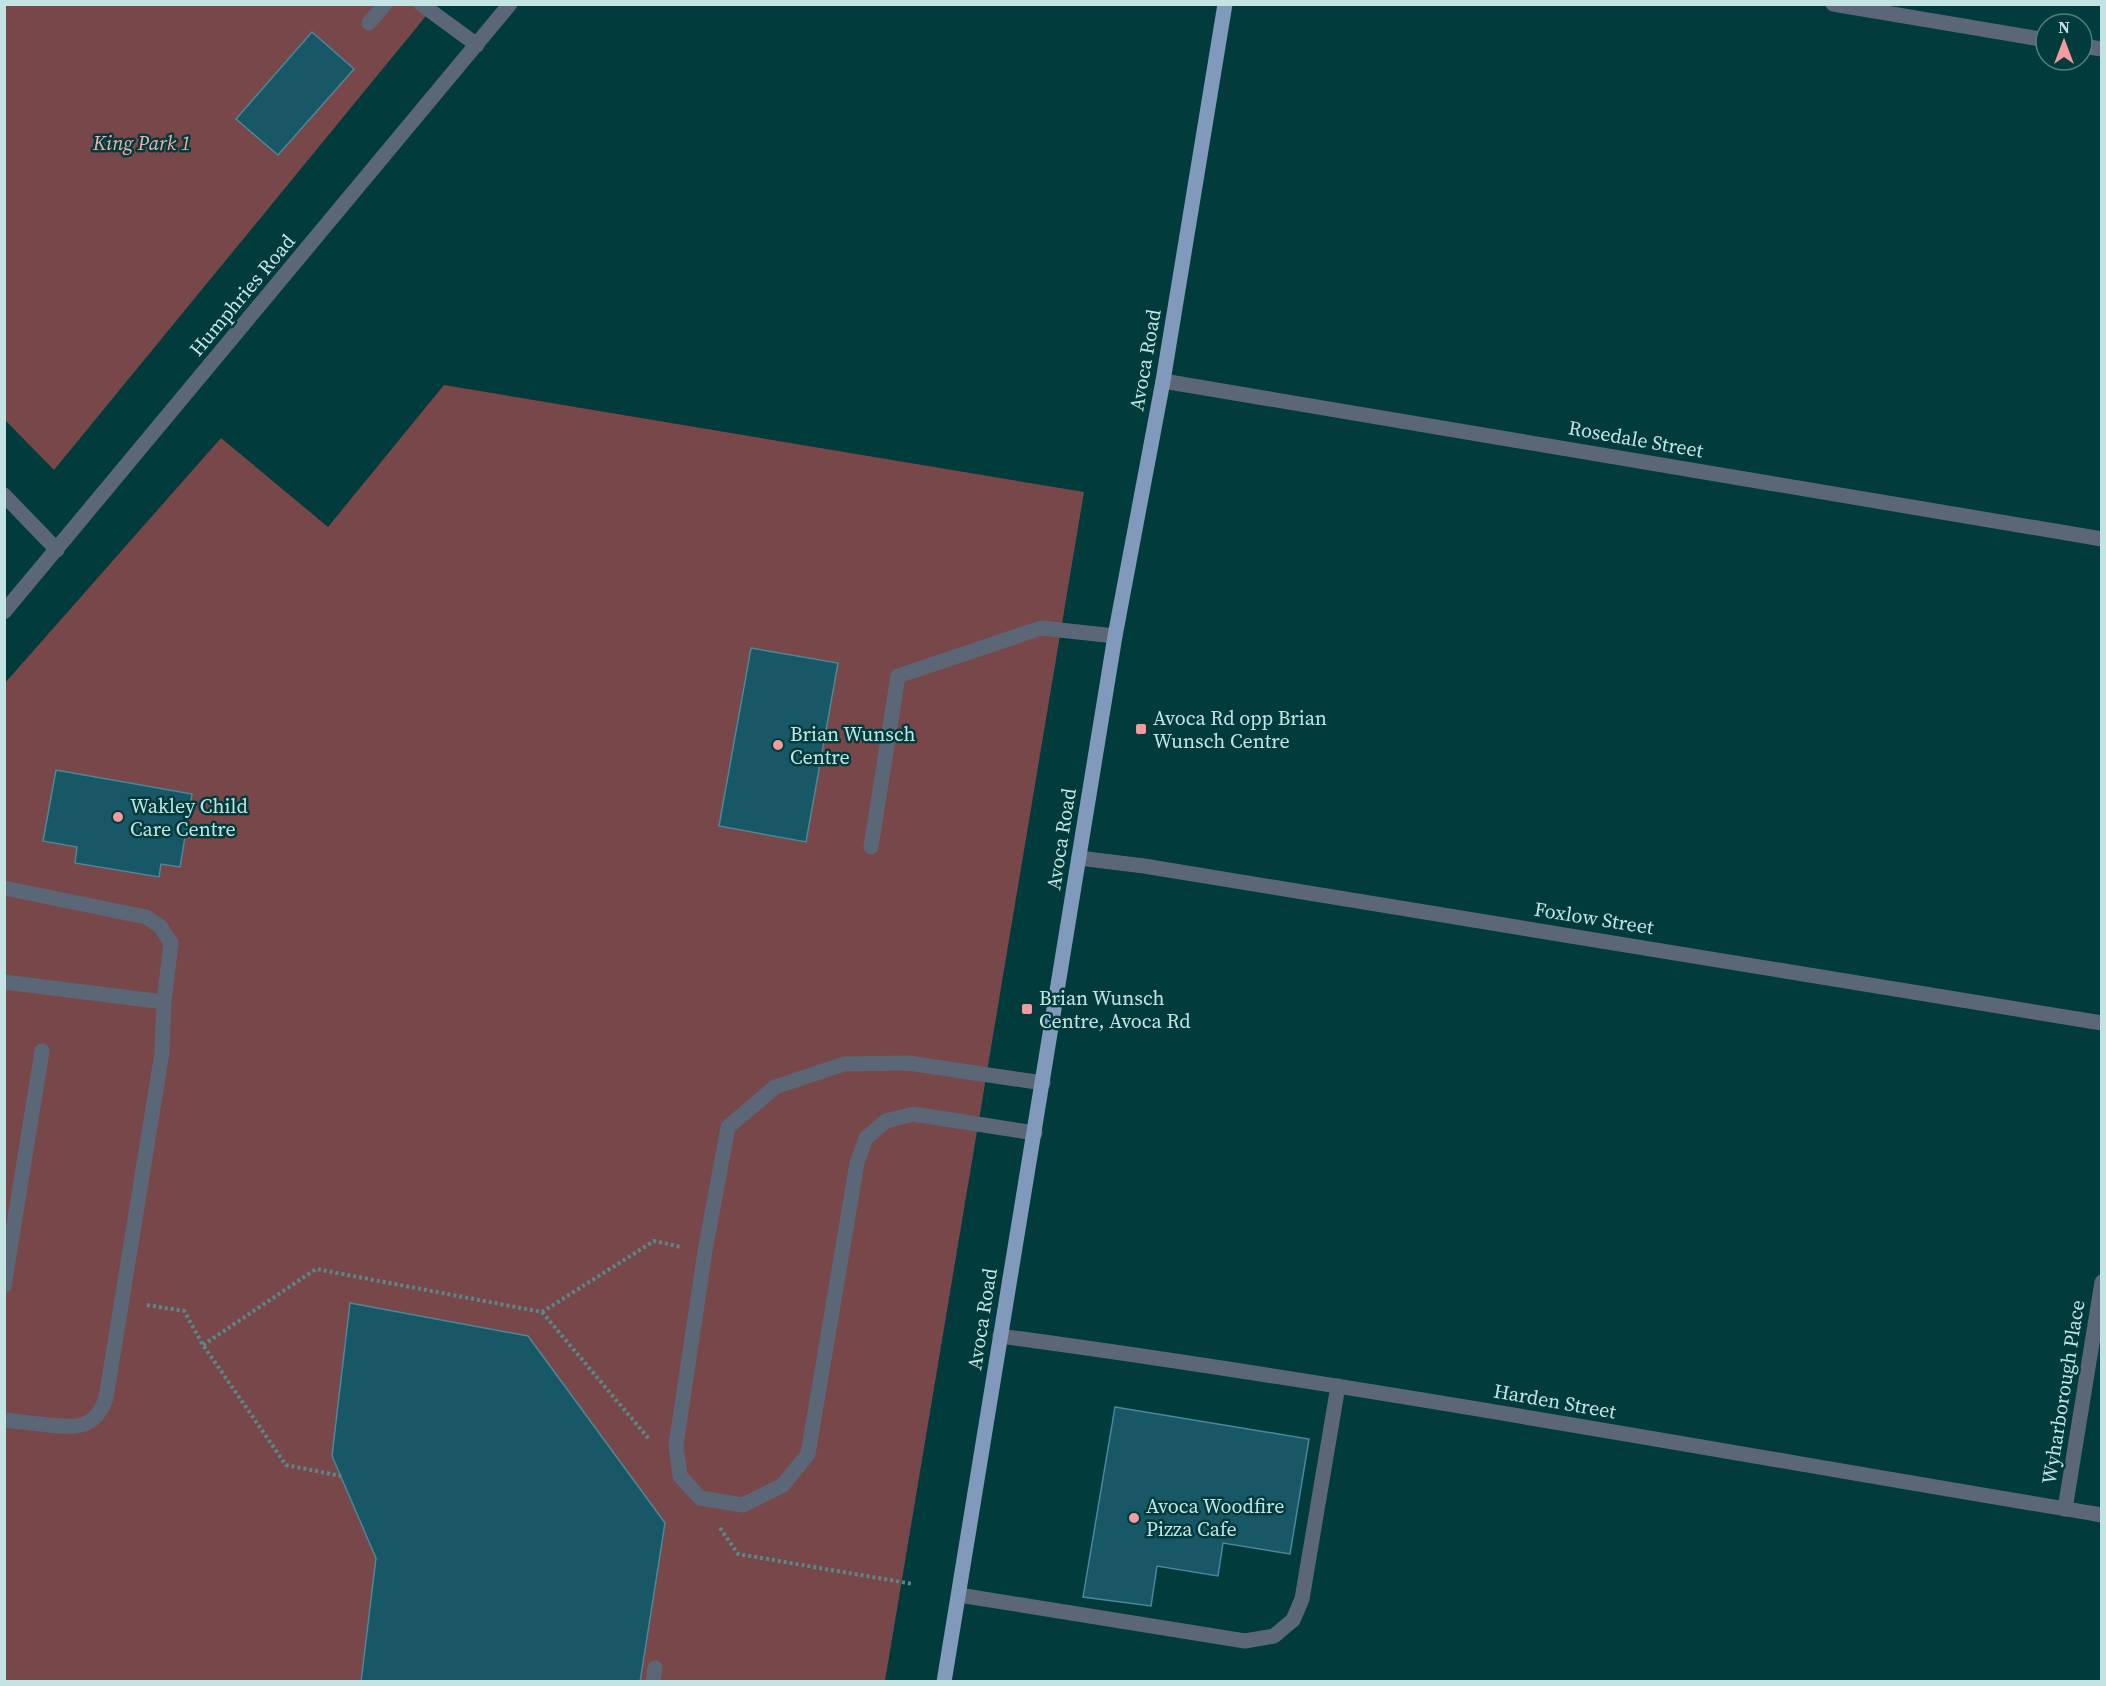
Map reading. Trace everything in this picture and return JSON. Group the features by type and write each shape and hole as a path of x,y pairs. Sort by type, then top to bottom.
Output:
{"main road":[{"name":"Avoca Road","path":"944,1682 1115,636 1163,381 1225,4"}],"street":[{"path":"369,23 386,4"},
{"path":"421,4 477,45"},
{"name":"Humphries Road","path":"4,612 510,4"},
{"path":"1833,4 2034,38"},
{"name":"Rosedale Street","path":"1163,381 2102,539"},
{"path":"4,495 57,550"},
{"path":"871,847 898,675 1041,628 1115,636"},
{"name":"Foxlow Street","path":"1079,858 1156,867 2102,1023"},
{"path":"4,888 146,917 160,926 171,943 164,1002 162,1053 102,1411 93,1420 83,1425 70,1427 4,1420"},
{"path":"4,982 164,1002"},
{"path":"4,1286 42,1051"},
{"path":"1035,1133 913,1114 886,1121 866,1138 857,1163 808,1454 783,1485 743,1505 700,1498 680,1476 676,1445 705,1251 728,1127 774,1088 844,1064 908,1063 1043,1083"},
{"name":"Wyharborough Place","path":"2065,1509 2102,1282"},
{"name":"Harden Street","path":"1000,1336 1338,1386 2102,1515"},
{"path":"958,1595 1245,1641 1274,1636 1293,1620 1302,1599 1338,1386"}],"path":[{"path":"542,1312 654,1242 705,1251"},
{"path":"203,1345 316,1269 542,1312 649,1440"},
{"path":"122,1301 184,1311 203,1345 286,1465 341,1476"},
{"path":"700,1498 738,1554 913,1584"}],"green space":[{"name":"King Park 1","path":"4,5 435,5 54,470 5,420"},
{"path":"444,385 1084,492 885,1681 5,1682 5,683 221,438 328,527"}],"building":[{"path":"312,32 354,69 278,155 236,119"},
{"name":"Brian Wunsch Centre","path":"751,648 838,663 806,842 719,826"},
{"name":"Wakley Child Care Centre","path":"56,770 192,794 180,867 161,864 159,877 75,863 77,847 43,841"},
{"path":"350,1303 528,1336 665,1523 640,1682 361,1682 376,1558 332,1456"},
{"path":"1115,1407 1309,1439 1290,1554 1223,1543 1218,1576 1157,1566 1151,1606 1083,1597"}],"place":[{"name":"Avoca Rd opp Brian Wunsch Centre","path":"1141,729"},
{"name":"Brian Wunsch Centre","path":"778,745"},
{"name":"Wakley Child Care Centre","path":"118,817"},
{"name":"Brian Wunsch Centre, Avoca Rd","path":"1027,1009"},
{"name":"Avoca Woodfire Pizza Cafe","path":"1134,1518"}]}
